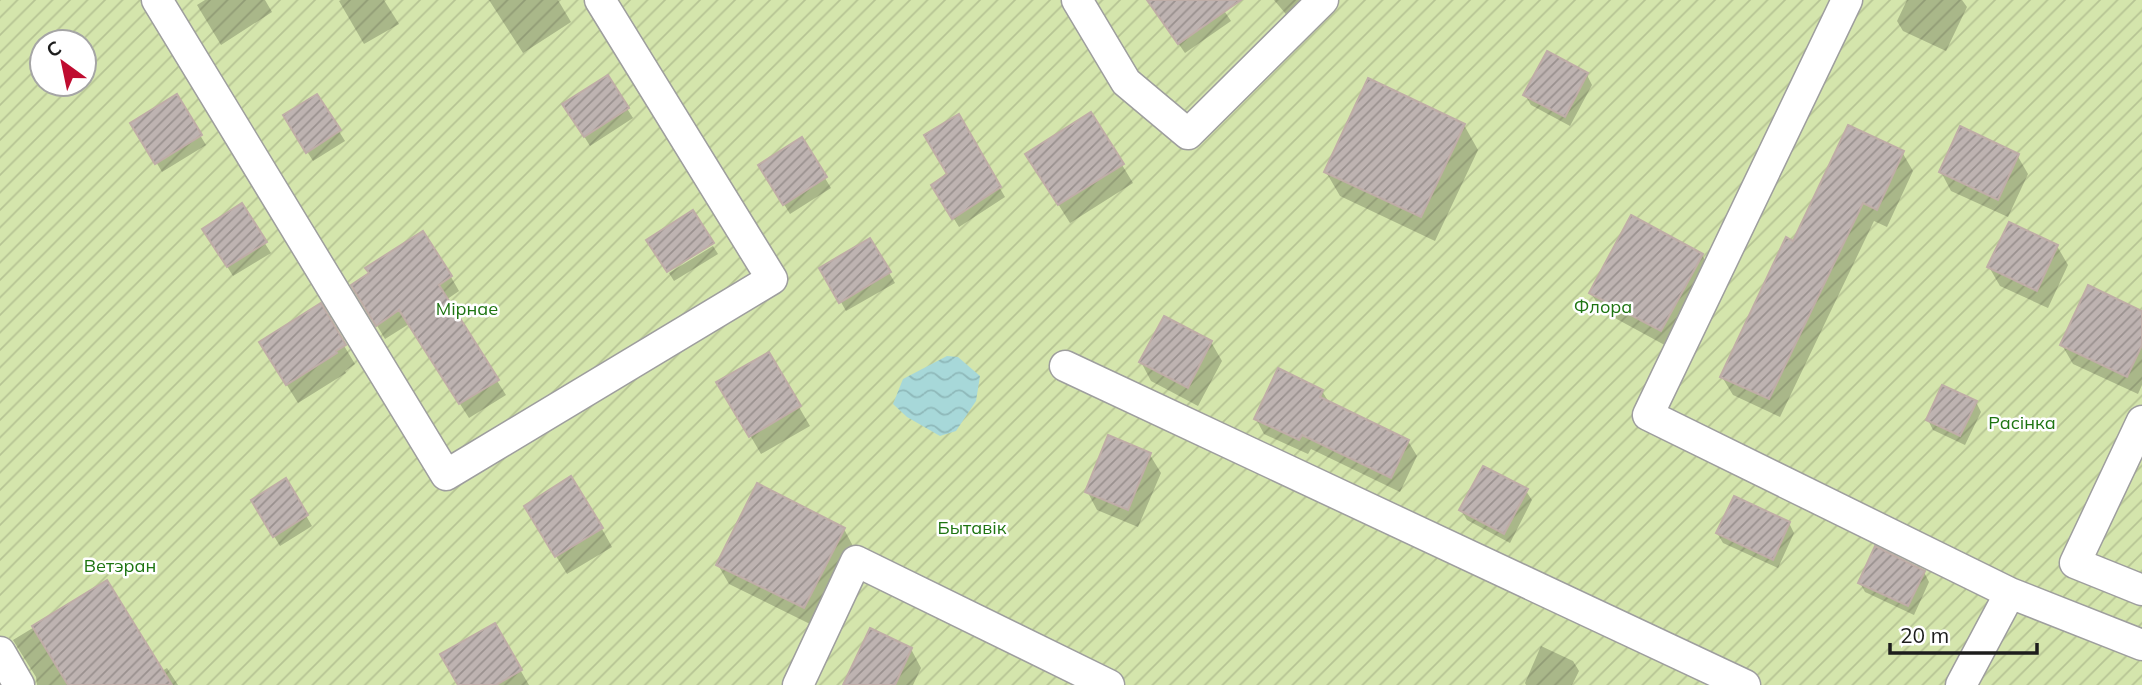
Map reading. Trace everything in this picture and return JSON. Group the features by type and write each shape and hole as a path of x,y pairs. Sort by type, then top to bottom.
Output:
{"lane":[{"path":"157,0 446,475 772,279 600,0"},
{"path":"1077,0 1126,82 1188,134 1323,0"},
{"path":"1847,0 1648,415 2010,593 2142,645"},
{"path":"1065,366 1745,685"},
{"path":"2142,421 2075,564 2142,590"},
{"path":"798,685 856,561 1109,685"},
{"path":"1961,685 2010,593"},
{"path":"0,652 19,685"}],"green space":[{"path":"0,0 2142,0 2142,685 0,685"}],"water":[{"path":"947,356 958,357 980,376 976,401 956,431 940,436 907,417 893,404 903,379"}],"building":[{"path":"1147,0 1241,0 1178,44"},
{"path":"1547,51 1588,73 1565,117 1523,95"},
{"path":"608,75 629,108 584,137 562,104"},
{"path":"1368,78 1465,124 1421,217 1324,172"},
{"path":"177,94 202,135 155,164 130,123"},
{"path":"317,94 341,130 306,153 283,115"},
{"path":"1091,112 1124,164 1058,205 1025,154"},
{"path":"959,114 1001,187 952,219 931,185 947,174 924,135"},
{"path":"1848,125 1904,151 1877,210 1863,203 1769,399 1720,377 1786,237 1793,241"},
{"path":"1960,126 2019,154 1998,200 1939,172"},
{"path":"802,137 827,177 783,205 758,165"},
{"path":"242,203 267,242 227,267 202,229"},
{"path":"693,210 714,243 667,272 646,240"},
{"path":"1631,215 1703,254 1661,331 1589,293"},
{"path":"2009,222 2058,245 2037,291 1987,267"},
{"path":"423,231 452,276 439,285 499,380 459,404 399,310 376,326 351,285 369,273 365,268"},
{"path":"870,238 891,272 839,303 819,268"},
{"path":"2088,285 2142,311 2142,345 2127,377 2060,345"},
{"path":"321,303 346,345 286,385 259,342"},
{"path":"1164,316 1212,341 1188,388 1139,362"},
{"path":"769,352 801,406 749,437 716,382"},
{"path":"1278,368 1323,390 1320,397 1409,440 1391,478 1302,435 1299,440 1254,419"},
{"path":"1942,385 1977,401 1960,436 1926,420"},
{"path":"1108,435 1151,453 1128,510 1085,492"},
{"path":"1483,466 1528,489 1504,534 1459,510"},
{"path":"571,476 603,528 555,557 524,506"},
{"path":"286,478 308,515 273,537 251,500"},
{"path":"757,483 845,528 804,608 716,565"},
{"path":"1734,496 1790,522 1773,560 1716,533"},
{"path":"1875,546 1925,571 1908,606 1858,583"},
{"path":"107,580 172,685 68,685 32,626"},
{"path":"495,623 522,670 496,685 458,685 440,654"},
{"path":"870,628 912,648 895,685 843,685"}],"park label":[{"name":"Флора","path":"1603,307"},
{"name":"Мірнае","path":"467,309"},
{"name":"Расінка","path":"2022,423"},
{"name":"Бытавік","path":"972,528"},
{"name":"Ветэран","path":"120,566"}]}
